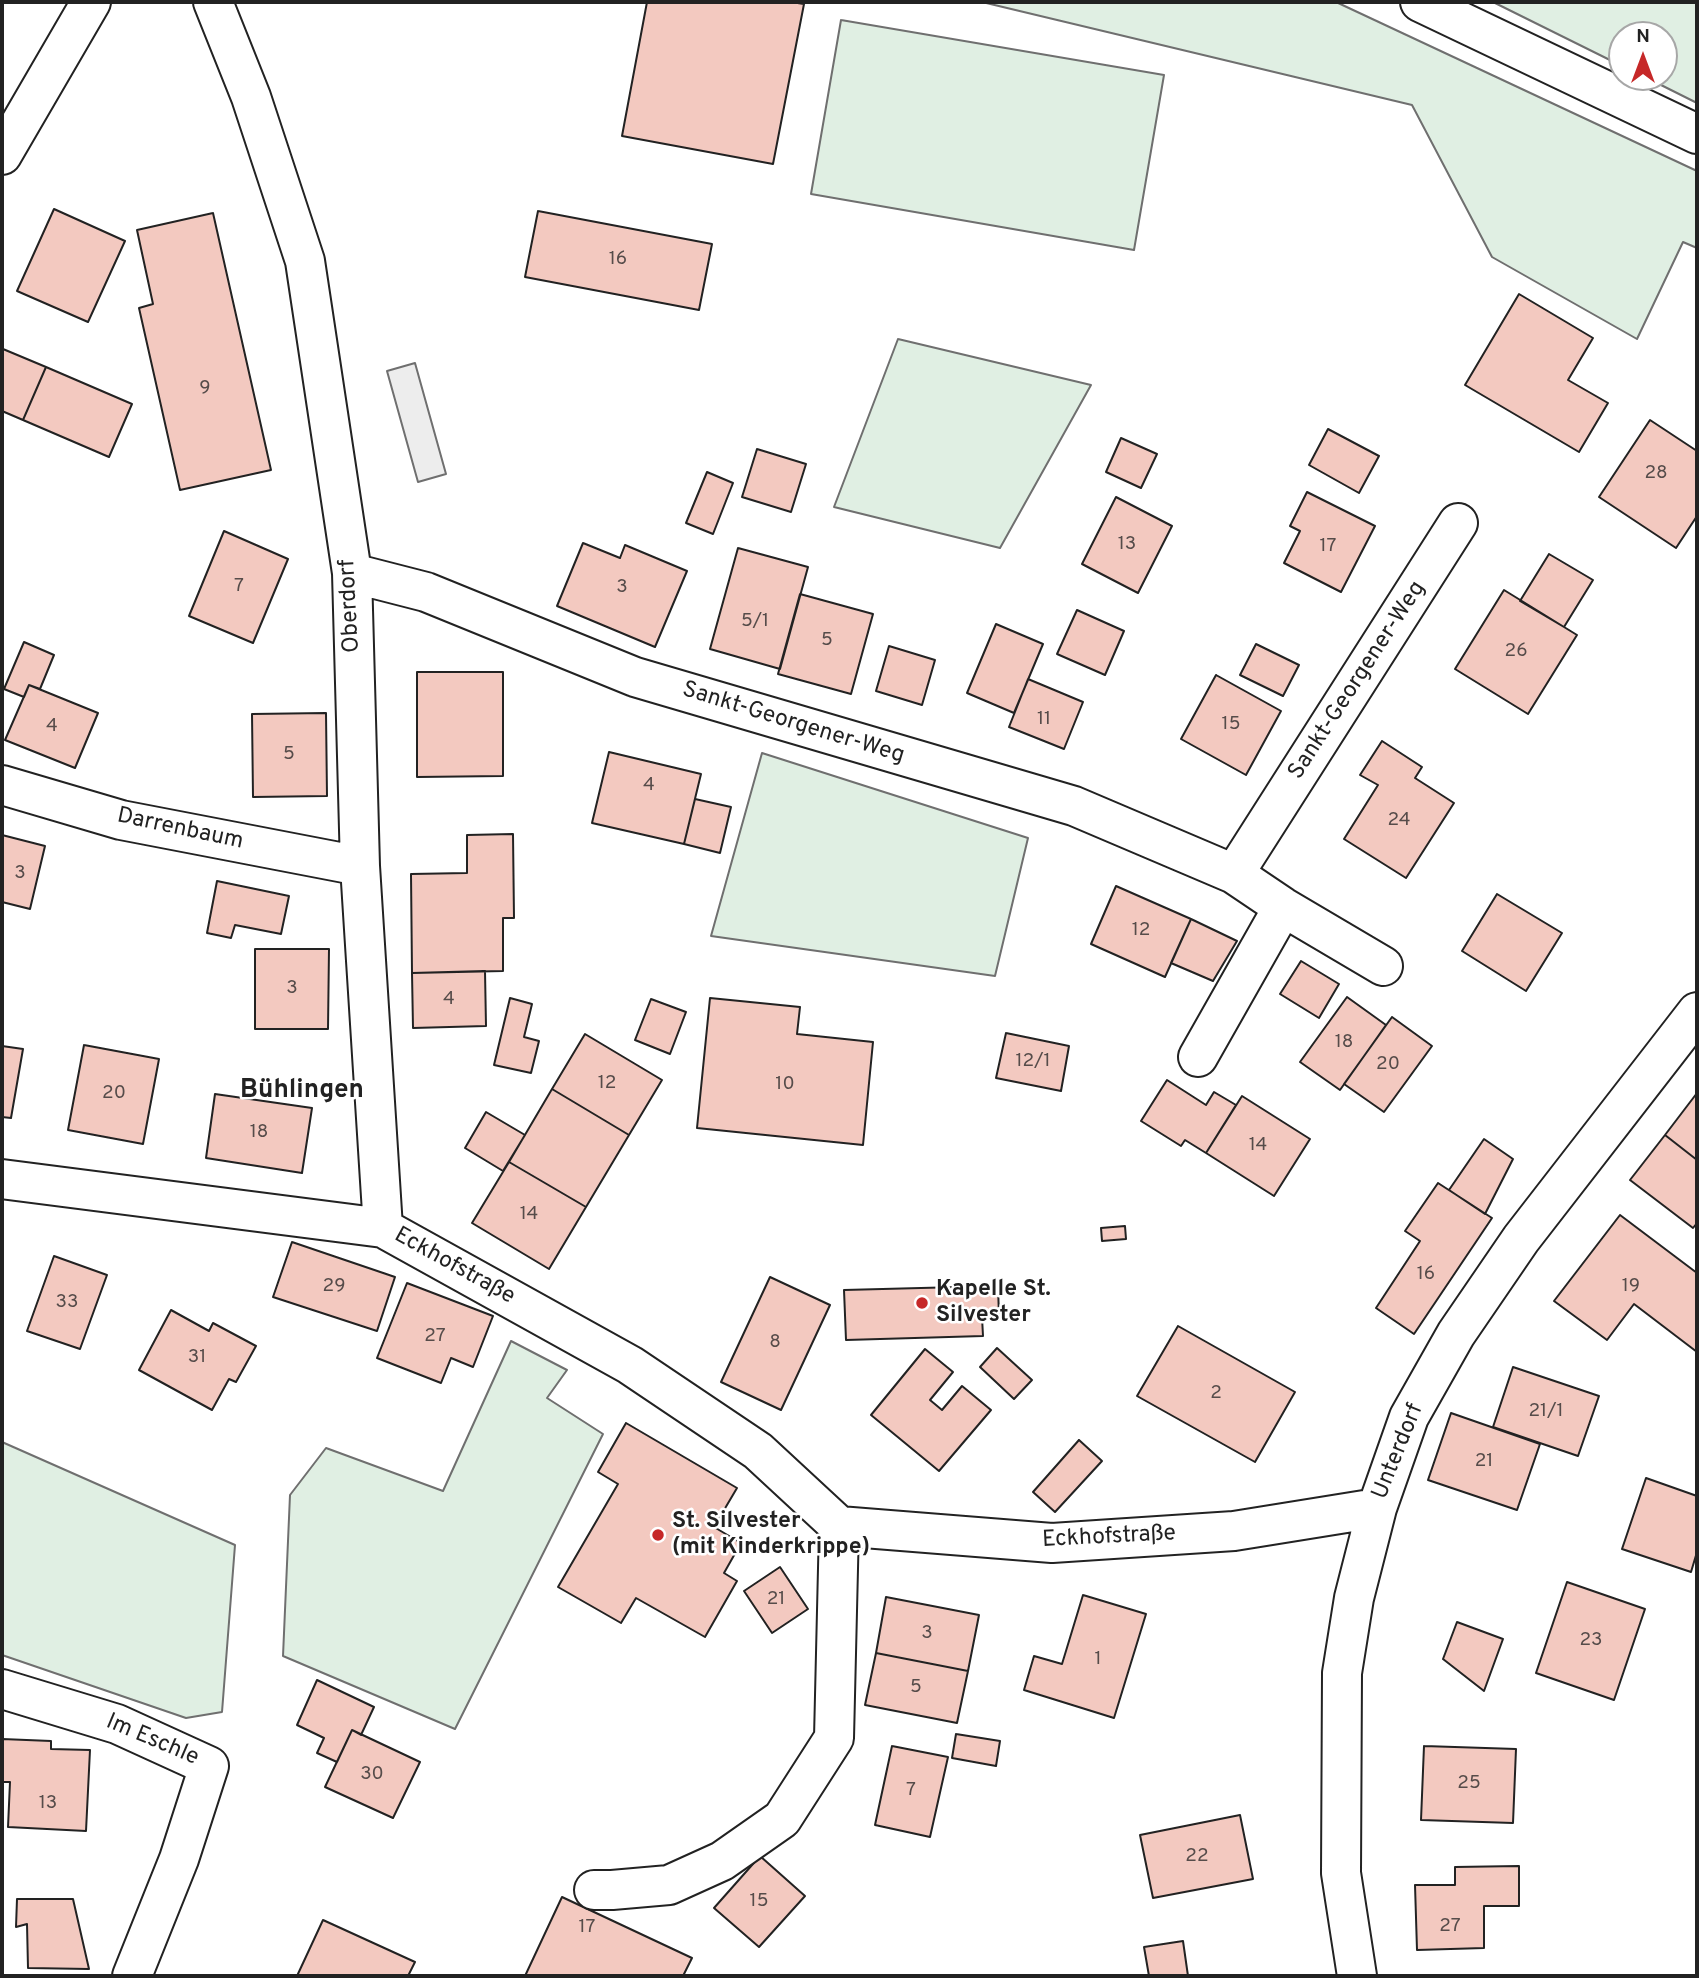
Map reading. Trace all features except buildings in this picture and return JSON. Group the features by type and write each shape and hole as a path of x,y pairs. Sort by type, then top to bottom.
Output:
{"street":[{"path":"2,155 91,2"},
{"name":"Oberdorf","path":"213,2 251,97 305,261 352,572 360,866 383,1228"},
{"path":"1420,2 1697,134"},
{"name":"Sankt-Georgener-Weg","path":"1234,874 1458,523"},
{"name":"Sankt-Georgener-Weg","path":"352,572 426,592 635,677 1074,806 1234,874 1283,907 1383,966"},
{"name":"Darrenbaum","path":"2,785 121,820 360,866"},
{"path":"1198,1057 1283,907"},
{"name":"Unterdorf","path":"1357,1976 1341,1872 1342,1673 1354,1598 1377,1508 1409,1417 1456,1334 1521,1239 1697,1012"},
{"name":"Eckhofstraße","path":"2,1179 383,1228 630,1365 758,1451 839,1526 1052,1543 1234,1531 1377,1508"},
{"path":"594,1890 669,1885 722,1861 782,1819 834,1738 839,1526"},
{"name":"Im Eschle","path":"2,1689 117,1724 209,1766 178,1859 132,1976"}],"green space":[{"path":"982,2 1336,2 1697,171 1697,248 1683,242 1637,339 1492,257 1412,105"},
{"path":"1493,2 1697,2 1697,103 1673,91 1678,91 1678,21 1608,21 1608,59"},
{"path":"841,20 1164,75 1134,250 811,194"},
{"path":"898,339 1091,385 1000,548 834,507"},
{"path":"762,753 1028,838 995,976 711,936"},
{"path":"511,1341 567,1370 547,1398 603,1434 455,1729 283,1656 290,1495 326,1448 443,1491"},
{"path":"2,1442 235,1545 222,1712 186,1718 2,1655"}],"shaded area":[{"path":"415,363 446,474 418,482 387,371"}],"place":[{"name":"Kapelle St. Silvester","path":"922,1303"},
{"name":"St. Silvester (mit Kinderkrippe)","path":"658,1535"}],"district":[{"name":"Bühlingen","path":"302,1092"}]}
